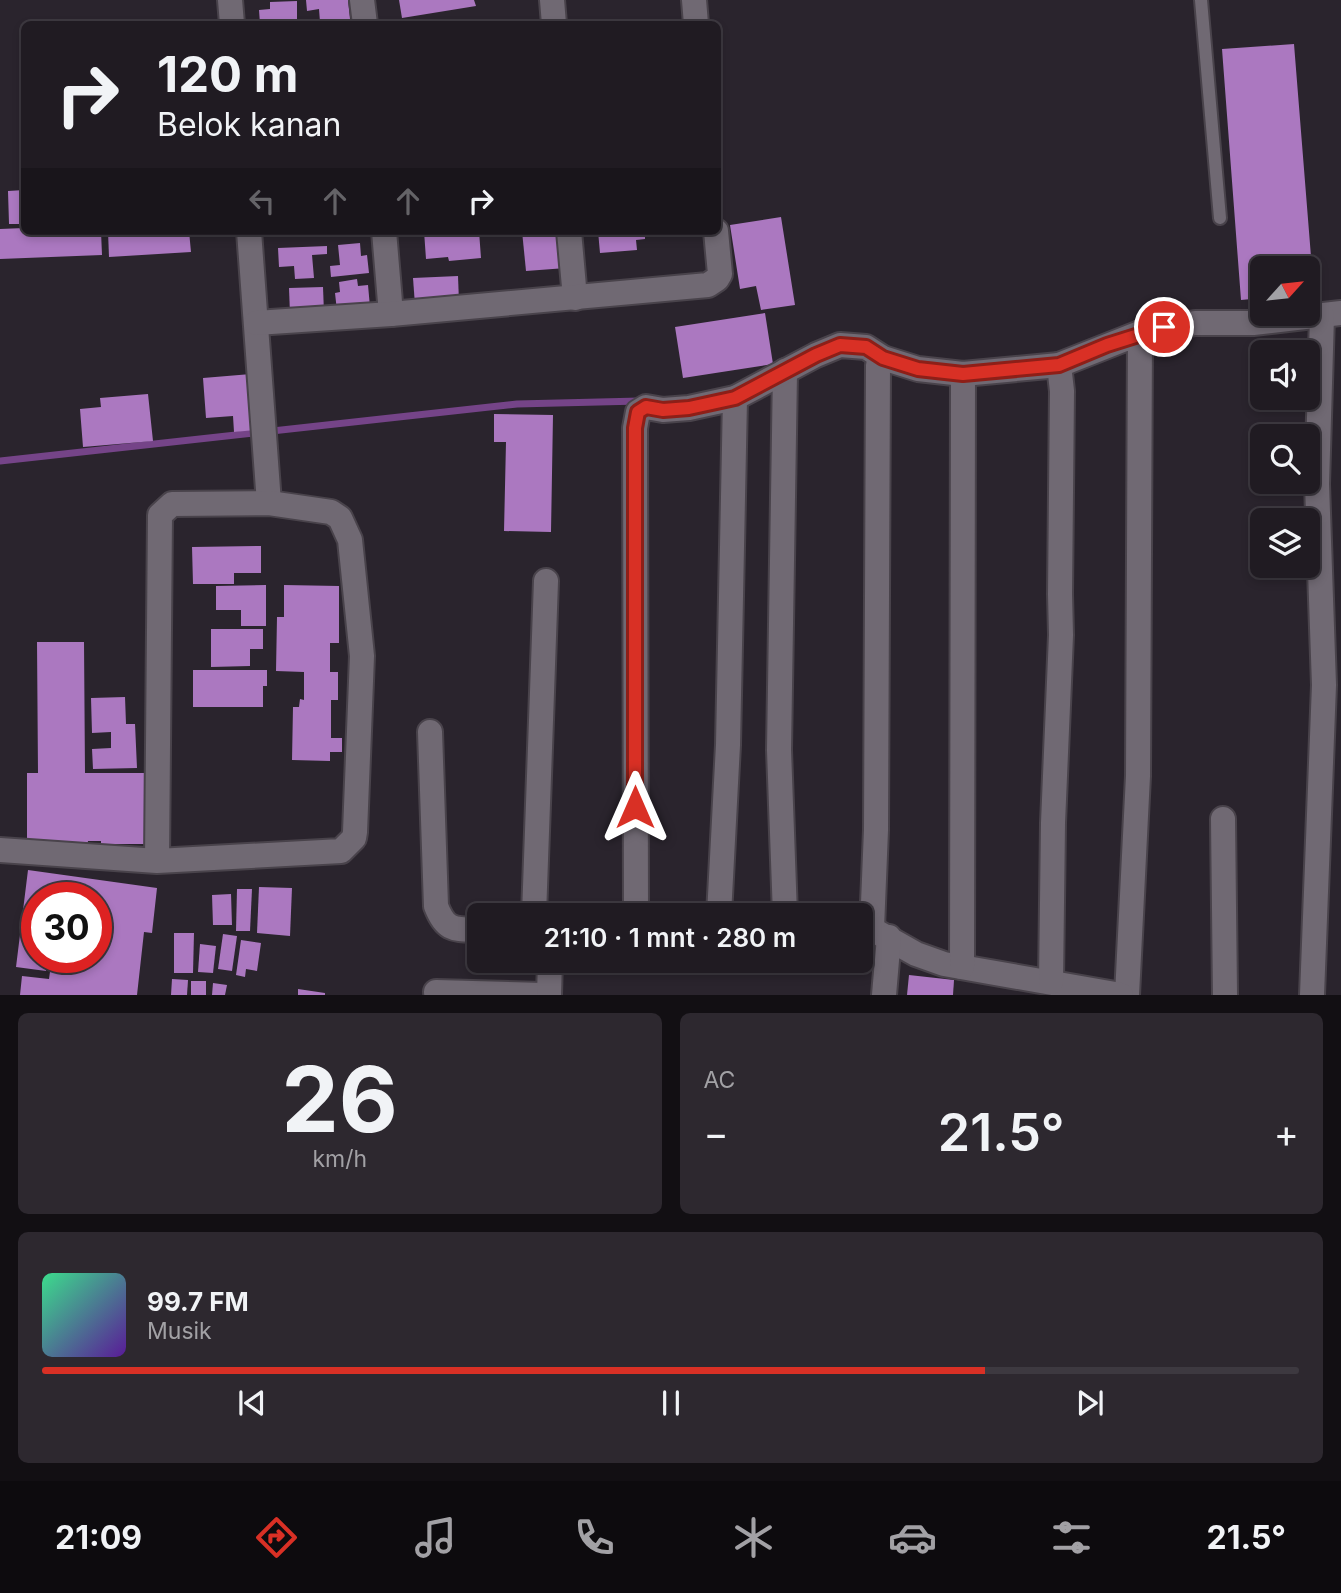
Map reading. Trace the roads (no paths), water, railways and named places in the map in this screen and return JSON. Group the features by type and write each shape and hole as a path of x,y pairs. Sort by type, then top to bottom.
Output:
{"street":[{"path":"230,0 232,21"},
{"path":"362,0 365,21"},
{"path":"552,0 554,21"},
{"path":"694,0 696,21"},
{"path":"249,235 269,503"},
{"path":"384,235 391,314"},
{"path":"569,235 575,298"},
{"path":"256,323 391,314 708,285 720,274 716,235"},
{"path":"636,903 635,416 638,412 646,407 663,410 689,408 735,398 840,345 866,347 883,358 918,369 963,374 1059,365 1140,333 1195,323 1254,323 1331,314 1317,484 1324,685 1312,995"},
{"path":"1127,995 1138,776 1140,333"},
{"path":"883,358 878,365 874,930 884,995"},
{"path":"1051,982 1053,823 1062,635 1062,391 1059,365"},
{"path":"785,371 779,751 785,903"},
{"path":"962,967 963,374"},
{"path":"720,903 728,744 735,398"},
{"path":"0,850 157,861 341,851 354,838 362,656 350,540 340,518 331,512 269,503 172,504 160,515 157,861"},
{"path":"534,903 546,581"},
{"path":"430,732 436,906 446,925 452,929 467,930"},
{"path":"1223,819 1225,995"},
{"path":"874,930 916,954 944,964 1121,995"},
{"path":"549,995 550,973"},
{"path":"436,992 542,995"}],"lane":[{"path":"1201,0 1220,218"}],"waterway":[{"path":"0,461 517,404 640,401"}]}
